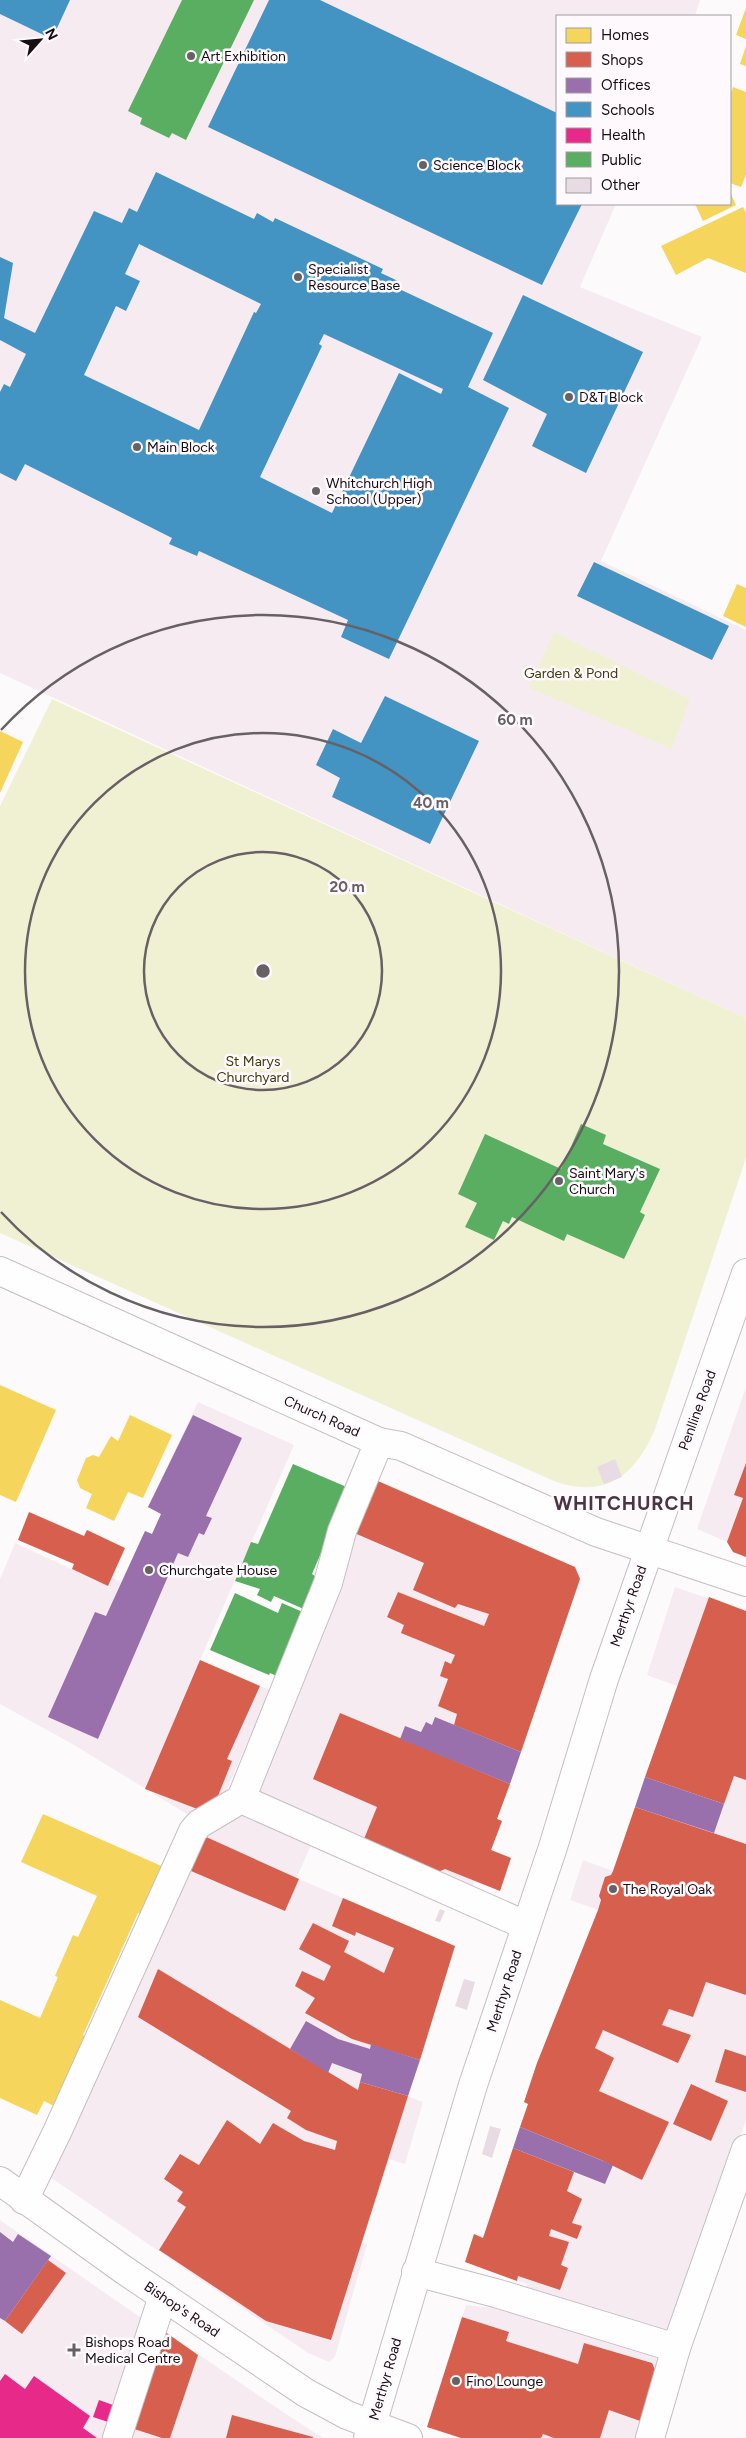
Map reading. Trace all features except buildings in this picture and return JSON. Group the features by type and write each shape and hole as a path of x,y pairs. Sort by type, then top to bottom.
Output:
{"street":[{"name":"Church Road","path":"0,1271 379,1442 401,1446 596,1532 746,1582"},
{"name":"Penlline Road","path":"648,1548 745,1282"},
{"path":"24,2200 113,2010 193,1831 199,1824 241,1799 328,1583 342,1531 379,1442"},
{"name":"Merthyr Road","path":"370,2432 473,2085 525,1925 553,1847 604,1678 648,1548"},
{"path":"241,1799 525,1925"},
{"path":"650,2438 676,2348 746,2149"},
{"name":"Bishop's Road","path":"0,2182 306,2393 370,2432 408,2438"},
{"path":"416,2272 500,2294 676,2348"},
{"path":"117,2438 163,2296"}],"shaded area":[{"name":"Whitchurch High School (Upper)","path":"0,0 700,0 695,15 556,15 556,205 616,205 580,287 702,337 601,561 746,630 746,1018 0,673"},
{"path":"746,1387 746,1557 733,1552 727,1542 697,1529"},
{"path":"198,1402 294,1445 200,1660 270,1690 224,1796 190,1816 74,1745 0,1704 0,1579 15,1543 108,1586 112,1577 121,1582 145,1531 152,1534 161,1514 148,1507"},
{"path":"371,1478 575,1567 580,1579 497,1819 502,1821 491,1850 511,1858 500,1891 475,1881 472,1887 258,1793"},
{"path":"675,1587 746,1611 746,2120 670,2333 526,2289 527,2284 465,2262 474,2234 483,2237 528,2104 524,2102 537,2063 598,1910 570,1900 583,1860 613,1871 677,1686 647,1675"},
{"path":"244,1815 311,1845 297,1877 299,1879 455,1946 408,2096 423,2102 405,2164 389,2159 362,2243 367,2244 335,2357 329,2362 308,2353 47,2175 204,1835"},
{"name":"Bishops Road Medical Centre","path":"0,2220 147,2322 106,2438 0,2438"},
{"path":"466,2305 514,2310 660,2357 640,2438 461,2438 427,2427"},
{"path":"161,2329 286,2414 323,2438 125,2438"}],"green space":[{"name":"Garden & Pond","path":"554,632 690,699 672,749 529,688"},
{"name":"St Marys Churchyard","path":"52,699 746,1018 746,1158 655,1429 639,1459 618,1479 605,1485 590,1487 556,1482 0,1233 0,806"}],"place":[{"name":"Art Exhibition","path":"191,56"},
{"name":"Science Block","path":"423,165"},
{"name":"Specialist Resource Base","path":"298,277"},
{"name":"D&T Block","path":"569,397"},
{"name":"Main Block","path":"137,447"},
{"name":"Whitchurch High School (Upper)","path":"316,491"},
{"name":"Saint Mary's Church","path":"559,1181"},
{"name":"Churchgate House","path":"149,1570"},
{"name":"The Royal Oak","path":"613,1889"},
{"name":"Bishops Road Medical Centre","path":"74,2350"},
{"name":"Fino Lounge","path":"456,2381"}],"district":[{"name":"WHITCHURCH","path":"624,1503"}]}
